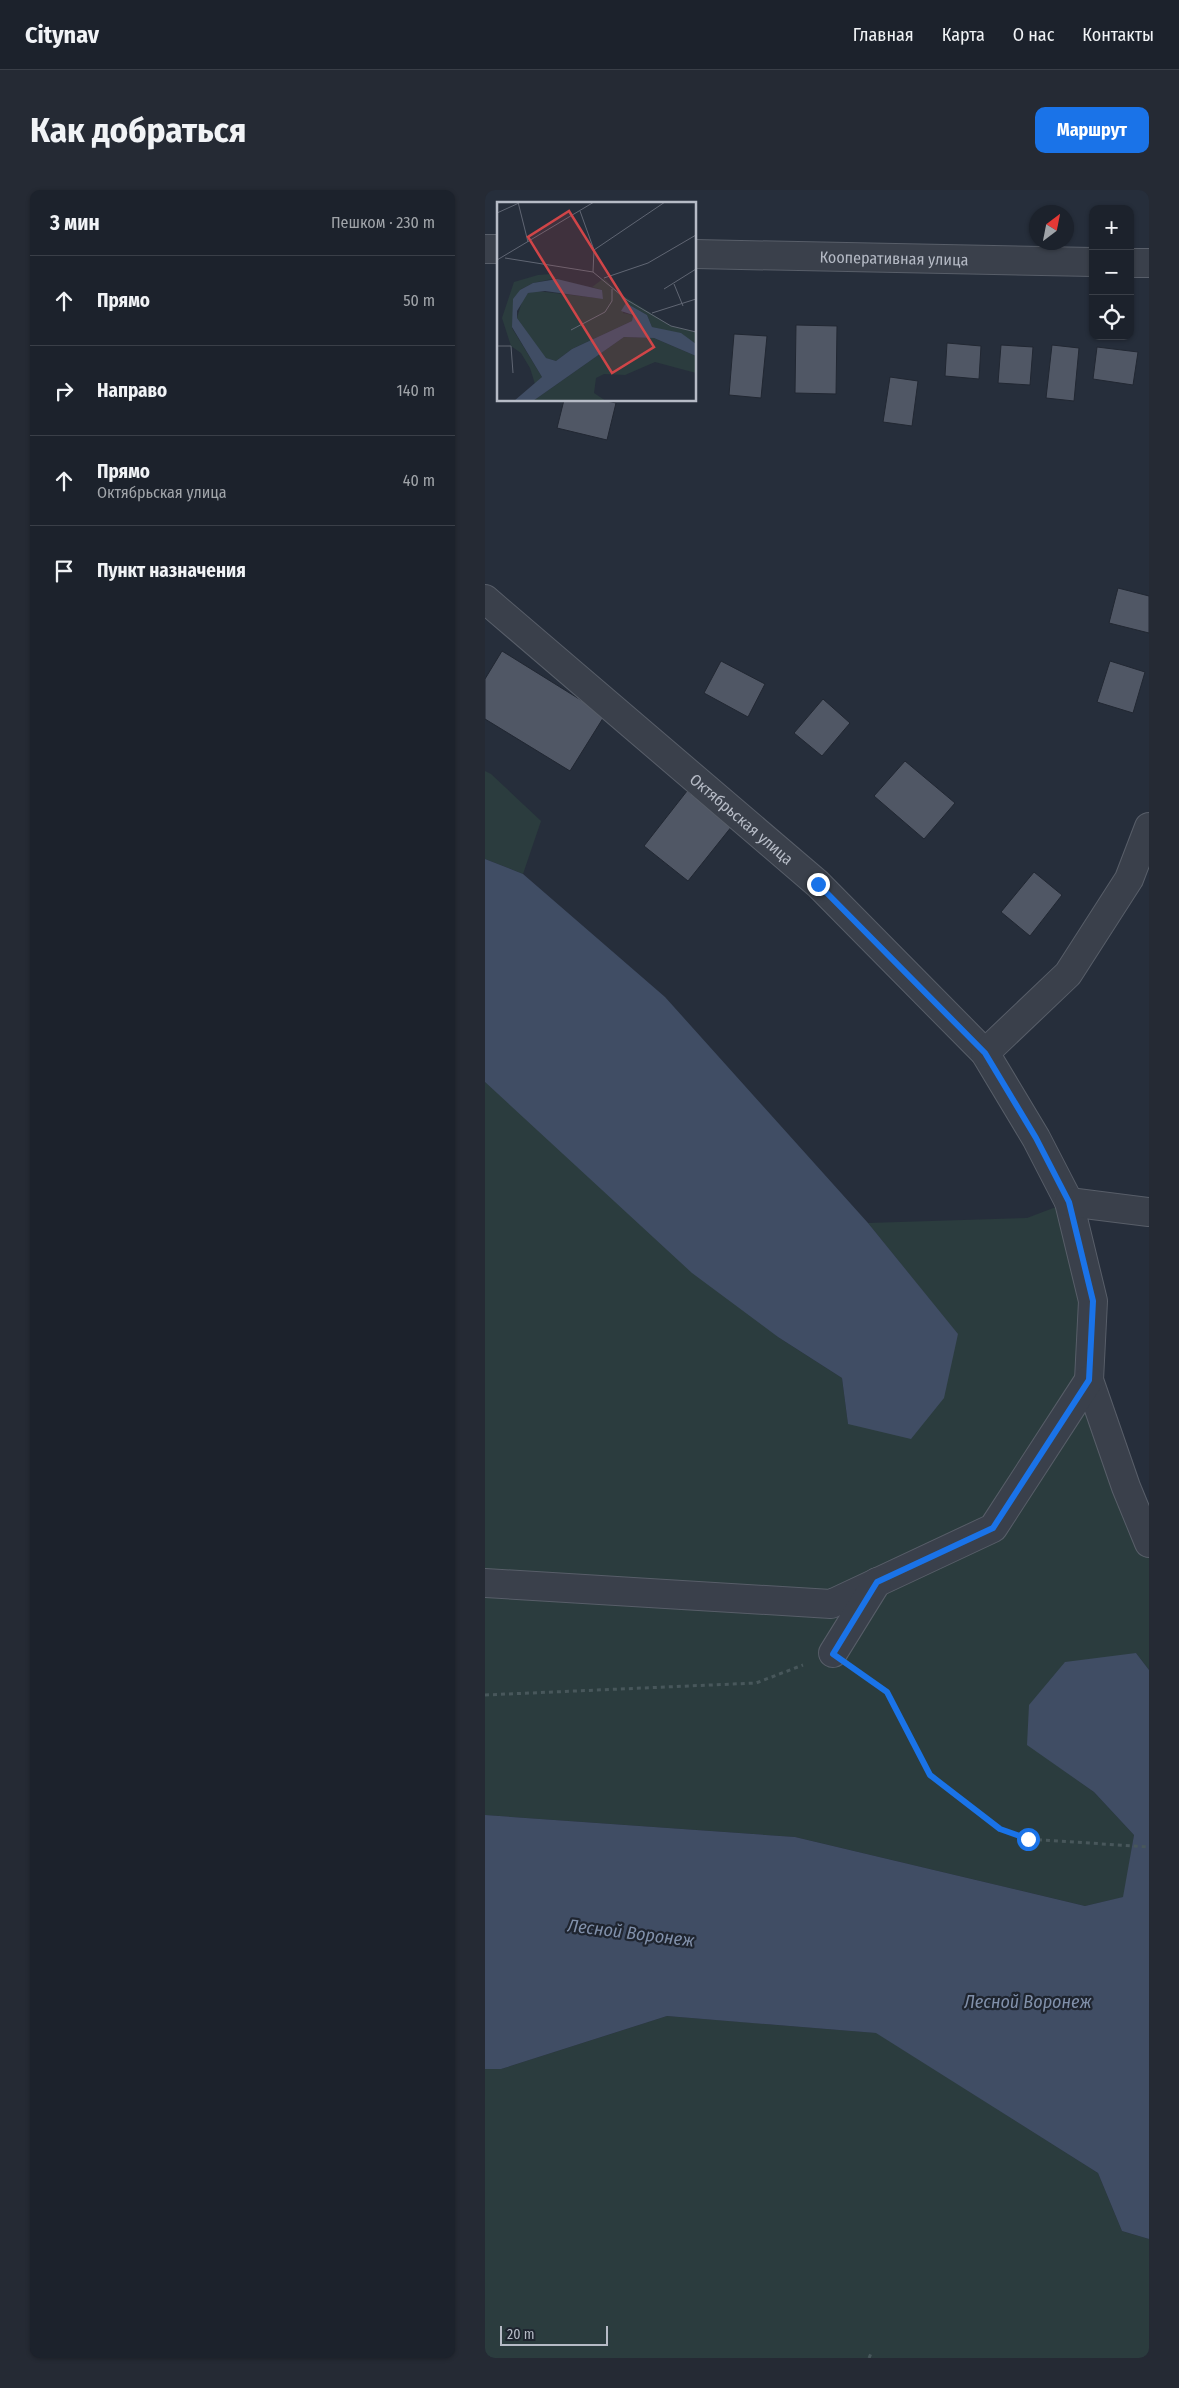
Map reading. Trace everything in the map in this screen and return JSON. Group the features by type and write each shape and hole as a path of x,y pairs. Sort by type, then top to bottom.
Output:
{"street":[{"name":"Кооперативная улица","path":"696,254 1089,262"},
{"path":"1134,263 1149,263"},
{"name":"Октябрьская улица","path":"485,599 818,884 985,1053 1036,1138 1069,1202 1093,1301 1089,1380"},
{"path":"985,1053 1068,974 1129,879 1149,827"},
{"path":"1069,1202 1149,1212"},
{"path":"1089,1380 1126,1487 1149,1544"},
{"path":"485,1584 831,1604 993,1528 1089,1380"},
{"path":"833,1654 877,1582"}],"path":[{"path":"485,1695 756,1683 833,1654 887,1692 930,1775 1000,1829 1028,1839 1149,1847"},
{"path":"869,2358 871,2351"}],"shaded area":[{"path":"485,771 491,774 541,821 523,874 485,859"},
{"path":"485,1082 778,1337 842,1378 848,1424 958,1335 868,1223 1027,1218 1069,1202 1089,1380 1149,1543 1149,1670 1136,1653 1027,1744 1094,1792 1134,1835 1124,1897 1085,1906 795,1837 485,1815"},
{"path":"667,2016 877,2033 1098,2173 1122,2231 1149,2239 1149,2358 485,2358 485,2069 501,2069"}],"water":[{"path":"485,859 523,874 665,997 868,1223 958,1334 944,1398 911,1439 848,1424 842,1378 778,1337 692,1273 485,1082"},
{"name":"Лесной Воронеж","path":"1136,1653 1149,1670 1149,2239 1122,2231 1098,2173 876,2033 667,2016 501,2069 485,2069 485,1815 795,1837 1085,1906 1123,1897 1134,1835 1094,1792 1027,1745 1029,1705 1065,1662"}],"building":[{"path":"796,325 837,326 836,394 795,393"},
{"path":"734,334 767,336 761,398 729,395"},
{"path":"947,343 981,346 979,379 945,376"},
{"path":"1001,345 1033,347 1030,385 998,383"},
{"path":"1052,345 1079,348 1074,401 1046,398"},
{"path":"1097,347 1138,352 1133,385 1093,379"},
{"path":"890,377 918,381 912,426 883,422"},
{"path":"564,401 607,401 616,403 607,440 557,428"},
{"path":"1118,588 1149,596 1149,633 1109,623"},
{"path":"502,651 605,715 570,771 485,719 485,679"},
{"path":"721,661 765,684 748,717 704,693"},
{"path":"1110,661 1145,672 1133,713 1097,702"},
{"path":"823,699 850,723 822,756 794,733"},
{"path":"905,761 955,803 924,839 874,796"},
{"path":"687,791 732,826 688,881 644,846"},
{"path":"1034,872 1062,895 1030,936 1001,912"}],"route":[{"path":"818,884 985,1053 1036,1138 1069,1202 1093,1301 1089,1380 993,1528 877,1582 833,1654 887,1692 930,1775 1000,1829 1028,1839"}]}
